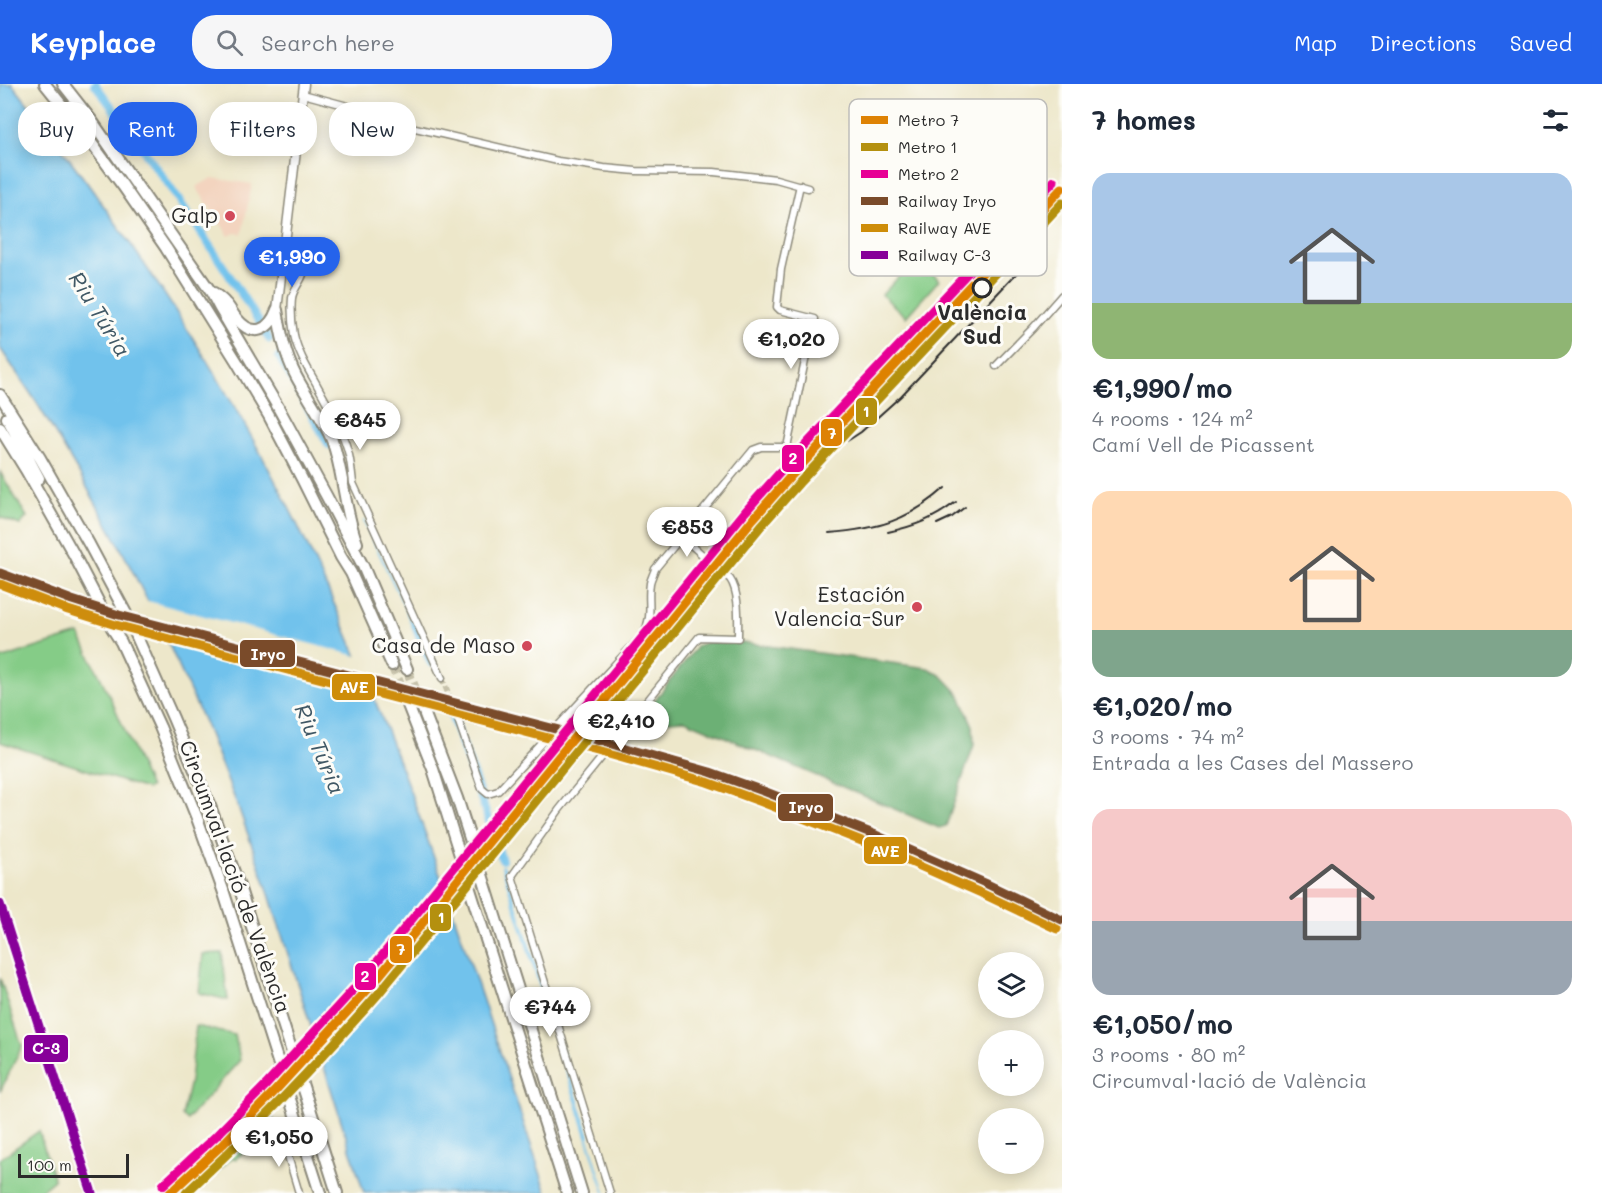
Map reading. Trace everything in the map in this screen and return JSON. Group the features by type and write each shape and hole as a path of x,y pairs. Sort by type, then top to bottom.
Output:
{"highway":[{"path":"45,84 81,129 166,248 269,416 351,573 392,665"},
{"path":"63,84 92,121 211,292 327,497 363,567 407,669"},
{"path":"211,292 226,303 243,326 250,329 258,330 269,326 277,310"},
{"path":"277,310 281,336 289,360 331,437 350,527 363,567"},
{"name":"Circumval·lació de València","path":"0,395 40,458 89,544 129,619 173,718 210,806 238,883 337,1193"},
{"path":"278,407 282,422 347,556 351,573"},
{"path":"0,408 84,559 117,625 121,642"},
{"name":"Circumval·lació de València","path":"0,428 73,553 121,642 160,727 201,828 223,890 320,1193"},
{"path":"404,695 433,769 464,868"},
{"path":"419,699 457,798 475,854"},
{"path":"479,865 582,1193"},
{"path":"467,880 567,1193"}],"street":[{"path":"277,310 304,84"},
{"path":"303,94 359,109 411,127 558,161 636,171 714,172 776,179 808,188"},
{"path":"454,708 482,789 488,794 498,791 643,634 648,626 650,583 655,569 753,450 761,447 787,447 815,319 780,310 777,307 781,269 800,185"},
{"path":"283,256 301,261 304,269 292,298 294,333 299,350 340,431 349,456 353,483 442,678"},
{"path":"996,366 1062,295"},
{"path":"610,1193 512,876 559,810 699,637 738,638 735,586 682,537"},
{"path":"282,1137 299,1193"}],"shaded area":[{"name":"Galp","path":"212,178 252,184 242,234 235,233 229,236 196,187"}],"green space":[{"path":"899,276 935,276 939,280 906,317 882,295"},
{"path":"0,472 27,517 20,525 0,517"},
{"path":"79,634 111,699 150,788 146,789 0,742 0,659"},
{"path":"707,642 747,643 928,668 942,676 959,694 973,726 974,745 946,826 939,828 685,720 637,723 697,646"},
{"path":"222,953 228,1000 199,993 203,954"},
{"path":"0,978 22,1046 0,1092"},
{"path":"196,1026 235,1035 240,1060 187,1120 182,1116 190,1081"},
{"path":"270,1107 274,1123 236,1159 231,1157 194,1193 181,1193"},
{"path":"39,1131 54,1180 38,1193 0,1193 0,1159"}],"water":[{"name":"Riu Túria","path":"0,84 12,84 26,102 18,102 18,156 67,156 124,234 190,333 279,488 358,659 393,747 457,924 547,1193 364,1193 267,888 205,724 160,625 119,545 37,403 0,348"}],"pier":[{"path":"144,600 361,657 373,686 160,630"},
{"path":"447,889 451,900 318,1057 314,1047"}],"waterway":[{"path":"91,84 176,199 258,325"},
{"path":"95,84 181,203 261,325"},
{"path":"266,333 269,339"},
{"path":"263,334 269,343"},
{"path":"279,357 329,445"},
{"path":"277,358 326,446"},
{"path":"364,521 403,603 428,664"},
{"path":"414,623 431,663"},
{"path":"450,711 502,860"},
{"path":"447,712 500,860"},
{"path":"502,866 605,1193"},
{"path":"504,867 589,1136"}],"tunnel":[{"path":"392,665 404,695"},
{"path":"407,669 419,699"},
{"path":"442,678 454,708"}],"railway":[{"path":"758,520 812,467 861,432 901,396 1014,276"},
{"path":"829,533 877,526 905,516 945,488"},
{"path":"888,532 924,521 956,502"},
{"path":"937,524 952,517 965,507"},
{"path":"717,563 743,537"},
{"path":"684,609 707,575"},
{"path":"0,920 17,973"}],"metro line":[{"name":"2","path":"1047,188 1054,181"},
{"name":"7","path":"1047,204 1062,188"},
{"name":"1","path":"1047,219 1062,203"},
{"name":"2","path":"163,1185 266,1085 363,979 745,512 965,276"},
{"name":"7","path":"170,1193 274,1092 371,986 753,519 979,276"},
{"name":"1","path":"186,1193 261,1120 379,993 761,526 993,276"}],"rail line":[{"name":"Iryo","path":"0,573 119,615 601,741 710,772 876,835 1062,920"},
{"name":"AVE","path":"0,584 68,610 116,625 598,751 707,782 872,845 1057,929"},
{"name":"C-3","path":"0,904 92,1193"}],"place":[{"name":"Galp","path":"230,216"},
{"name":"València Sud","path":"982,288"},
{"name":"Estación Valencia-Sur","path":"917,607"},
{"name":"Casa de Maso","path":"527,646"}]}
